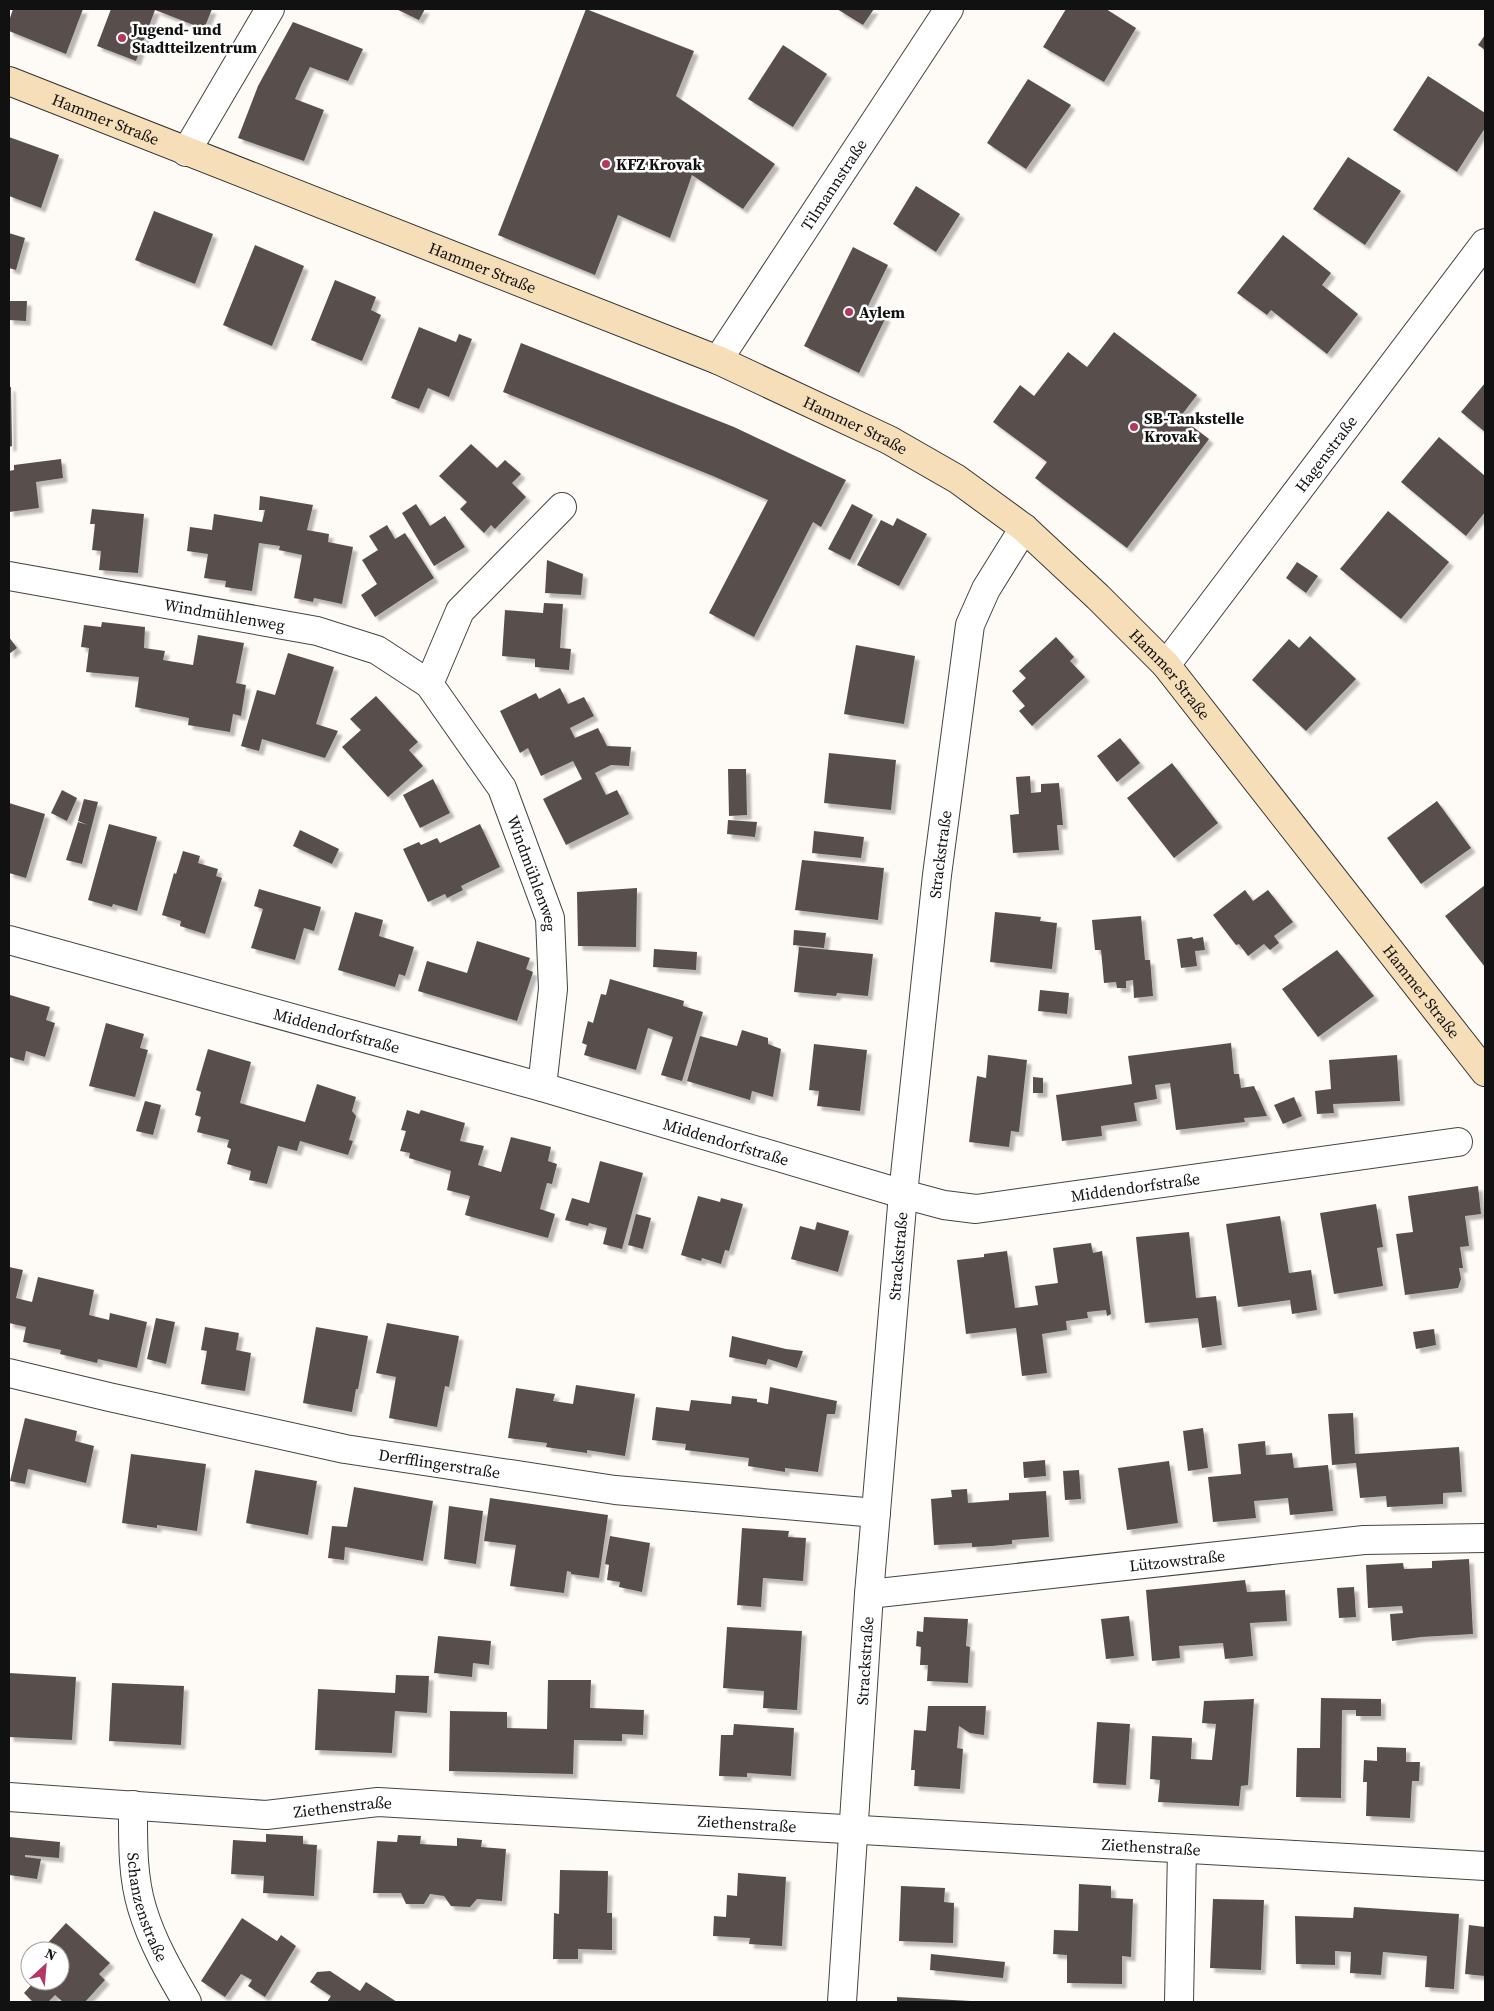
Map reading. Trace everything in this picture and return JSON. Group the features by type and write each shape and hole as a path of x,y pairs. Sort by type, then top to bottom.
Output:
{"main road":[{"name":"Hammer Straße","path":"9,81 718,360 889,440 957,479 1024,528 1098,597 1166,665 1485,1072"}],"street":[{"path":"186,152 270,9"},
{"name":"Tilmannstraße","path":"718,360 949,9"},
{"name":"Hagenstraße","path":"1166,665 1485,243"},
{"path":"429,684 460,611 562,507"},
{"name":"Strackstraße","path":"842,2002 876,1513 902,1194 937,876 970,625 986,589 1024,528"},
{"name":"Windmühlenweg","path":"9,576 317,631 377,650 429,684 502,788 550,918 553,989 542,1087"},
{"name":"Middendorfstraße","path":"9,940 542,1087 944,1205 976,1209 1458,1142"},
{"name":"Derfflingerstraße","path":"9,1373 345,1449 615,1490 876,1513"},
{"name":"Lützowstraße","path":"870,1594 1364,1540 1485,1538"},
{"name":"Ziethenstraße","path":"9,1797 266,1815 378,1802 1485,1866"},
{"name":"Schanzenstraße","path":"133,1805 132,1853 142,1908 164,1964 187,2002"},
{"path":"1179,2002 1182,1849"}],"building":[{"path":"13,9 83,9 66,54 9,31 9,21"},
{"name":"Jugend- und Stadtteilzentrum","path":"111,9 212,9 204,29 155,10 136,61 97,46"},
{"path":"396,9 425,9 419,20"},
{"path":"586,9 694,51 676,96 775,164 743,209 692,175 670,238 618,215 595,275 498,235"},
{"path":"837,9 874,9 863,25"},
{"path":"1066,9 1106,9 1136,28 1104,82 1043,47"},
{"path":"293,22 363,49 348,81 310,67 295,99 324,110 304,161 238,138 258,86"},
{"path":"1485,35 1485,50 1478,45"},
{"path":"783,45 827,74 793,127 748,99"},
{"path":"1428,76 1485,113 1485,128 1457,172 1393,130"},
{"path":"1028,79 1071,105 1026,169 987,143"},
{"path":"9,137 59,155 41,208 9,196"},
{"path":"1348,157 1401,191 1365,245 1313,209"},
{"path":"916,186 960,214 936,252 893,224"},
{"path":"154,211 213,234 195,284 135,260"},
{"path":"9,233 25,238 16,270 9,268"},
{"path":"1283,235 1331,273 1322,285 1358,314 1327,354 1271,310 1267,315 1237,293"},
{"path":"255,245 304,266 272,346 223,325"},
{"name":"Aylem","path":"853,247 888,265 867,308 886,317 859,373 804,346"},
{"path":"335,280 376,297 371,310 381,315 362,361 311,340"},
{"path":"9,301 27,301 26,321 9,320"},
{"path":"419,327 456,342 459,334 472,339 449,397 428,388 419,409 391,398"},
{"path":"1114,332 1197,395 1180,417 1209,439 1127,548 1035,478 1047,462 993,422 1020,385 1034,396 1068,352 1087,367"},
{"path":"521,343 734,427 846,480 821,527 813,522 754,637 709,613 768,500 503,392"},
{"path":"1485,383 1485,432 1461,412"},
{"path":"9,387 11,387 12,446 9,447"},
{"path":"1439,437 1485,476 1485,512 1466,536 1401,482"},
{"path":"471,444 497,468 505,460 521,474 512,483 526,497 495,529 491,525 484,533 460,509 467,502 439,476"},
{"path":"61,459 63,478 36,482 39,508 9,512 9,471 14,470 14,465"},
{"path":"260,496 313,505 307,530 329,534 328,542 353,547 342,604 314,598 313,602 294,598 302,555 279,550 280,546 259,543 252,591 225,587 226,581 204,578 208,554 187,551 190,527 212,530 214,514 262,522 265,510 259,510"},
{"path":"416,504 430,526 445,516 465,547 434,566 402,513"},
{"path":"852,504 873,515 850,560 828,549"},
{"path":"92,509 144,514 138,573 99,570 101,551 92,550 95,524 90,524"},
{"path":"1388,511 1449,562 1401,619 1340,569"},
{"path":"897,518 927,534 899,586 857,565 881,520 893,526"},
{"path":"387,525 395,539 405,533 434,578 375,617 361,595 377,584 362,560 378,550 369,536"},
{"path":"547,560 583,574 581,595 545,593"},
{"path":"1297,562 1318,576 1306,593 1286,578"},
{"path":"544,603 563,604 560,648 571,649 569,670 535,667 535,659 502,656 505,610 543,613"},
{"path":"102,622 145,627 144,648 165,651 163,660 193,665 198,635 244,643 236,683 246,685 241,716 233,714 230,732 188,725 189,718 135,707 139,677 86,672 89,648 81,647 84,625 101,627"},
{"path":"1310,636 1356,679 1306,731 1252,680 1289,639 1299,648"},
{"path":"9,637 17,648 9,654"},
{"path":"1056,637 1074,657 1070,661 1085,677 1032,726 1019,711 1025,706 1012,691 1026,678 1019,671"},
{"path":"856,645 915,656 904,724 844,714"},
{"path":"288,653 334,667 316,724 338,731 325,758 262,739 259,751 241,746 257,690 275,695"},
{"path":"560,688 568,704 584,697 594,716 570,728 575,738 598,728 607,746 631,747 629,766 611,765 595,773 606,795 617,790 629,814 566,845 543,799 582,779 573,761 541,776 528,748 520,753 500,711 536,693 539,699"},
{"path":"376,696 418,742 409,750 423,766 388,797 342,747 361,730 350,719"},
{"path":"1120,738 1140,763 1117,782 1097,756"},
{"path":"829,753 896,760 891,810 824,803"},
{"path":"1172,763 1218,823 1174,858 1127,798"},
{"path":"728,769 746,769 747,815 729,816"},
{"path":"1030,776 1031,793 1041,792 1041,784 1059,783 1063,825 1057,825 1059,850 1013,853 1010,815 1019,814 1016,777"},
{"path":"433,779 450,813 420,828 403,795"},
{"path":"62,790 77,798 67,821 51,813"},
{"path":"84,799 98,802 82,864 66,860 78,822 88,825 78,821"},
{"path":"1437,801 1471,848 1421,884 1387,838"},
{"path":"9,803 45,814 26,878 9,873"},
{"path":"728,820 757,822 755,837 727,834"},
{"path":"109,824 157,837 137,911 113,904 112,907 88,900"},
{"path":"480,824 500,867 461,886 463,890 447,898 445,894 428,902 403,849 419,842 421,845 437,838 440,843"},
{"path":"300,830 339,849 332,864 293,846"},
{"path":"814,831 864,837 861,858 812,853"},
{"path":"183,851 200,856 198,863 218,869 216,876 222,878 205,934 180,926 181,921 162,915 174,873 176,874"},
{"path":"802,860 884,868 878,920 795,910"},
{"path":"1485,885 1485,967 1445,916"},
{"path":"637,888 636,947 578,946 577,892"},
{"path":"259,889 321,907 314,931 304,928 295,960 251,948 263,909 254,906"},
{"path":"1245,890 1253,901 1268,890 1293,922 1274,936 1279,943 1270,950 1264,944 1248,956 1239,944 1236,945 1213,915"},
{"path":"355,912 383,920 379,936 414,947 405,976 399,974 395,987 338,970"},
{"path":"995,912 1041,917 1040,921 1057,923 1052,969 990,962"},
{"path":"1141,916 1145,960 1150,960 1153,996 1134,998 1133,980 1126,981 1126,988 1117,988 1116,982 1104,983 1101,950 1095,950 1092,920"},
{"path":"794,930 826,933 824,948 793,945"},
{"path":"1192,937 1193,939 1203,937 1205,950 1195,951 1197,966 1181,968 1177,939"},
{"path":"477,941 530,958 526,969 533,972 517,1021 418,991 427,961 467,973"},
{"path":"799,947 873,954 868,996 837,993 836,996 794,992"},
{"path":"654,949 697,952 696,970 653,967"},
{"path":"1337,950 1374,996 1318,1037 1282,989"},
{"path":"610,979 684,1001 683,1006 703,1012 682,1081 661,1075 673,1037 648,1028 636,1070 584,1055 587,1045 582,1043 588,1021 593,1023 601,994 606,995"},
{"path":"1040,990 1069,993 1067,1014 1038,1011"},
{"path":"10,995 50,1007 46,1020 55,1023 45,1057 26,1051 24,1061 9,1057"},
{"path":"106,1023 144,1034 140,1048 148,1050 135,1097 89,1086"},
{"path":"742,1030 768,1038 768,1044 781,1049 773,1097 752,1091 750,1100 687,1081 700,1036 737,1046"},
{"path":"1231,1043 1234,1074 1239,1074 1241,1088 1254,1086 1267,1116 1244,1118 1245,1122 1176,1130 1170,1083 1155,1085 1157,1099 1134,1103 1137,1121 1101,1126 1102,1136 1062,1141 1056,1095 1132,1084 1128,1056"},
{"path":"814,1044 867,1050 860,1111 817,1106 819,1091 809,1090"},
{"path":"208,1049 251,1062 240,1103 305,1122 317,1084 356,1097 352,1111 356,1116 349,1140 353,1141 348,1155 300,1141 297,1151 278,1146 267,1184 249,1180 251,1171 227,1164 231,1149 227,1147 229,1140 197,1132 201,1117 195,1115 201,1092 196,1090"},
{"path":"988,1055 1027,1060 1019,1132 1011,1131 1009,1147 969,1142 977,1076 986,1078"},
{"path":"1397,1055 1400,1101 1333,1104 1334,1113 1317,1114 1315,1091 1331,1089 1329,1060"},
{"path":"1033,1077 1043,1078 1043,1093 1033,1093"},
{"path":"1294,1097 1302,1116 1283,1124 1274,1105"},
{"path":"145,1101 161,1105 153,1135 136,1131"},
{"path":"407,1110 419,1114 421,1110 465,1123 460,1141 484,1146 478,1165 501,1172 511,1137 551,1147 548,1161 557,1164 552,1184 547,1183 540,1209 555,1214 548,1238 465,1215 470,1196 447,1190 451,1171 409,1158 410,1153 400,1151 406,1131 401,1130"},
{"path":"600,1161 643,1173 622,1249 603,1244 607,1228 589,1223 588,1226 565,1220 572,1198 589,1203"},
{"path":"1478,1186 1481,1214 1465,1216 1469,1246 1460,1247 1463,1268 1459,1268 1461,1279 1458,1288 1405,1295 1396,1234 1413,1232 1408,1196"},
{"path":"698,1196 720,1202 721,1198 743,1204 729,1251 725,1250 721,1264 702,1258 701,1261 681,1255"},
{"path":"1376,1204 1383,1247 1377,1248 1383,1286 1334,1294 1320,1213"},
{"path":"636,1214 651,1218 643,1249 628,1245"},
{"path":"1280,1216 1289,1273 1311,1270 1317,1310 1292,1314 1290,1300 1238,1307 1226,1224"},
{"path":"817,1222 849,1231 838,1272 791,1259 800,1226 815,1230"},
{"path":"1189,1232 1196,1298 1216,1296 1222,1345 1202,1348 1198,1318 1145,1323 1136,1237"},
{"path":"1091,1243 1093,1253 1102,1251 1111,1314 1107,1316 1106,1310 1087,1312 1088,1318 1066,1321 1067,1330 1042,1334 1047,1373 1022,1376 1016,1328 966,1334 957,1260 984,1257 984,1254 1007,1251 1015,1308 1038,1305 1035,1286 1058,1283 1053,1248"},
{"path":"9,1267 23,1270 16,1298 32,1302 38,1277 94,1290 89,1315 109,1320 110,1313 147,1322 137,1368 98,1359 97,1363 60,1354 61,1350 23,1342 26,1327 9,1323"},
{"path":"156,1318 175,1322 166,1364 147,1359"},
{"path":"387,1323 459,1336 449,1387 445,1386 437,1427 389,1418 396,1377 376,1373"},
{"path":"205,1327 239,1333 236,1350 251,1353 245,1391 201,1384 207,1351 201,1350"},
{"path":"316,1327 368,1336 352,1412 303,1403"},
{"path":"1434,1329 1436,1345 1416,1349 1413,1332"},
{"path":"732,1336 786,1349 803,1351 797,1368 768,1359 766,1365 729,1357"},
{"path":"576,1385 635,1394 625,1456 587,1450 587,1453 546,1447 547,1443 508,1438 516,1388 555,1394 553,1401 573,1404"},
{"path":"770,1387 837,1401 835,1414 827,1414 818,1472 785,1468 785,1472 748,1466 749,1458 685,1450 686,1444 652,1440 656,1407 689,1411 691,1400 731,1404 732,1396 757,1399 757,1402 768,1404"},
{"path":"1353,1413 1355,1454 1459,1447 1462,1492 1443,1493 1443,1504 1387,1507 1386,1496 1360,1498 1356,1463 1332,1465 1328,1414"},
{"path":"25,1418 77,1431 75,1441 94,1446 86,1483 28,1469 25,1484 10,1481"},
{"path":"1203,1428 1208,1468 1188,1471 1183,1431"},
{"path":"1265,1441 1266,1455 1292,1453 1294,1468 1328,1465 1333,1511 1290,1515 1288,1498 1254,1501 1256,1518 1213,1522 1208,1477 1241,1474 1238,1444"},
{"path":"131,1454 206,1464 197,1531 157,1525 157,1528 122,1523"},
{"path":"1045,1460 1046,1476 1024,1478 1023,1462"},
{"path":"1169,1461 1178,1523 1127,1530 1118,1468"},
{"path":"255,1470 317,1481 308,1535 246,1523"},
{"path":"1079,1470 1081,1499 1065,1500 1063,1471"},
{"path":"354,1487 433,1501 423,1561 345,1547 344,1560 328,1558 332,1526 347,1527"},
{"path":"967,1489 968,1503 1009,1500 1009,1493 1046,1491 1049,1537 1012,1540 1012,1544 992,1546 972,1547 972,1543 934,1545 931,1499 952,1497 951,1490"},
{"path":"490,1498 608,1515 599,1578 571,1574 571,1572 567,1571 564,1593 510,1586 516,1545 484,1541"},
{"path":"449,1506 483,1511 476,1564 444,1559"},
{"path":"742,1528 789,1531 788,1537 806,1538 803,1581 763,1578 761,1607 737,1605"},
{"path":"610,1536 650,1543 642,1592 619,1587 620,1582 607,1580 609,1565 605,1564"},
{"path":"1469,1559 1473,1634 1392,1641 1390,1614 1403,1613 1402,1606 1368,1608 1366,1565 1403,1563 1404,1569 1432,1568 1432,1561"},
{"path":"1245,1580 1247,1592 1285,1590 1287,1621 1250,1623 1253,1656 1225,1659 1223,1643 1179,1646 1180,1658 1152,1661 1146,1590"},
{"path":"1354,1587 1356,1617 1339,1618 1337,1588"},
{"path":"1129,1616 1134,1656 1106,1659 1101,1619"},
{"path":"924,1617 968,1619 966,1646 970,1647 968,1683 927,1681 928,1665 920,1665 921,1647 916,1646 917,1631 923,1632"},
{"path":"727,1627 802,1631 797,1710 763,1708 764,1691 723,1688"},
{"path":"438,1636 491,1641 489,1665 473,1663 472,1677 434,1673"},
{"path":"9,1673 76,1677 72,1740 9,1737"},
{"path":"396,1675 429,1676 427,1713 395,1711 392,1753 315,1750 318,1689 395,1693"},
{"path":"548,1680 591,1680 590,1708 644,1710 643,1735 622,1734 622,1741 574,1740 573,1774 449,1771 450,1711 507,1712 507,1728 547,1729"},
{"path":"112,1683 184,1686 181,1745 109,1741"},
{"path":"1321,1698 1381,1699 1381,1716 1356,1716 1356,1710 1342,1710 1341,1798 1296,1797 1297,1748 1320,1748"},
{"path":"1254,1699 1248,1785 1241,1786 1239,1806 1158,1802 1160,1780 1150,1779 1152,1736 1192,1738 1191,1759 1212,1760 1216,1724 1202,1723 1204,1701"},
{"path":"928,1706 986,1706 984,1735 970,1733 959,1726 957,1748 963,1749 960,1789 914,1786 915,1770 911,1770 914,1730 926,1731"},
{"path":"1097,1722 1130,1724 1126,1785 1093,1783"},
{"path":"734,1724 794,1728 791,1776 747,1773 747,1777 719,1776 721,1735 733,1735"},
{"path":"1377,1747 1406,1748 1406,1762 1420,1762 1419,1781 1412,1781 1410,1818 1366,1816 1367,1782 1363,1782 1364,1760 1377,1761"},
{"path":"266,1834 303,1836 303,1844 317,1845 314,1896 263,1893 264,1876 231,1874 233,1840 266,1842"},
{"path":"398,1835 421,1836 420,1844 457,1846 457,1838 482,1840 481,1847 506,1849 502,1901 477,1899 470,1907 451,1906 444,1896 430,1894 424,1904 406,1904 401,1893 373,1893 377,1841 397,1842"},
{"path":"9,1837 60,1842 59,1858 25,1855 25,1857 41,1859 37,1879 9,1875"},
{"path":"560,1870 608,1871 607,1913 612,1913 612,1950 578,1949 578,1959 553,1959 554,1913 559,1914"},
{"path":"738,1873 786,1877 782,1946 749,1944 750,1938 713,1936 714,1916 726,1917 727,1895 737,1896"},
{"path":"1079,1884 1111,1886 1111,1898 1133,1899 1131,1957 1122,1956 1122,1984 1067,1983 1067,1955 1053,1954 1054,1930 1078,1931"},
{"path":"901,1886 945,1888 944,1902 954,1903 953,1943 899,1941"},
{"path":"1213,1899 1264,1900 1261,1970 1210,1968"},
{"path":"1354,1907 1459,1914 1454,1989 1425,1987 1427,1956 1383,1952 1381,1975 1350,1973 1351,1952 1335,1951 1335,1965 1296,1964 1295,1916 1353,1918"},
{"path":"242,1918 277,1941 281,1935 296,1946 265,1997 248,1986 252,1980 241,1974 225,1997 201,1981"},
{"path":"66,1923 110,1963 99,1974 105,1980 85,2002 63,2002 55,1995 48,2002 33,2002 24,1993 26,1991 70,1991 70,1941 50,1941"},
{"path":"1469,1925 1485,1927 1485,1976 1465,1974"},
{"path":"931,1954 1005,1962 1003,1978 930,1970"},
{"path":"330,1971 360,1991 366,1982 397,2002 327,2002 331,1996 310,1982 317,1972"},
{"path":"897,1997 971,2001 897,2002"}],"place":[{"name":"Jugend- und Stadtteilzentrum","path":"122,38"},
{"name":"KFZ Krovak","path":"606,164"},
{"name":"Aylem","path":"849,312"},
{"name":"SB-Tankstelle Krovak","path":"1134,427"}]}
